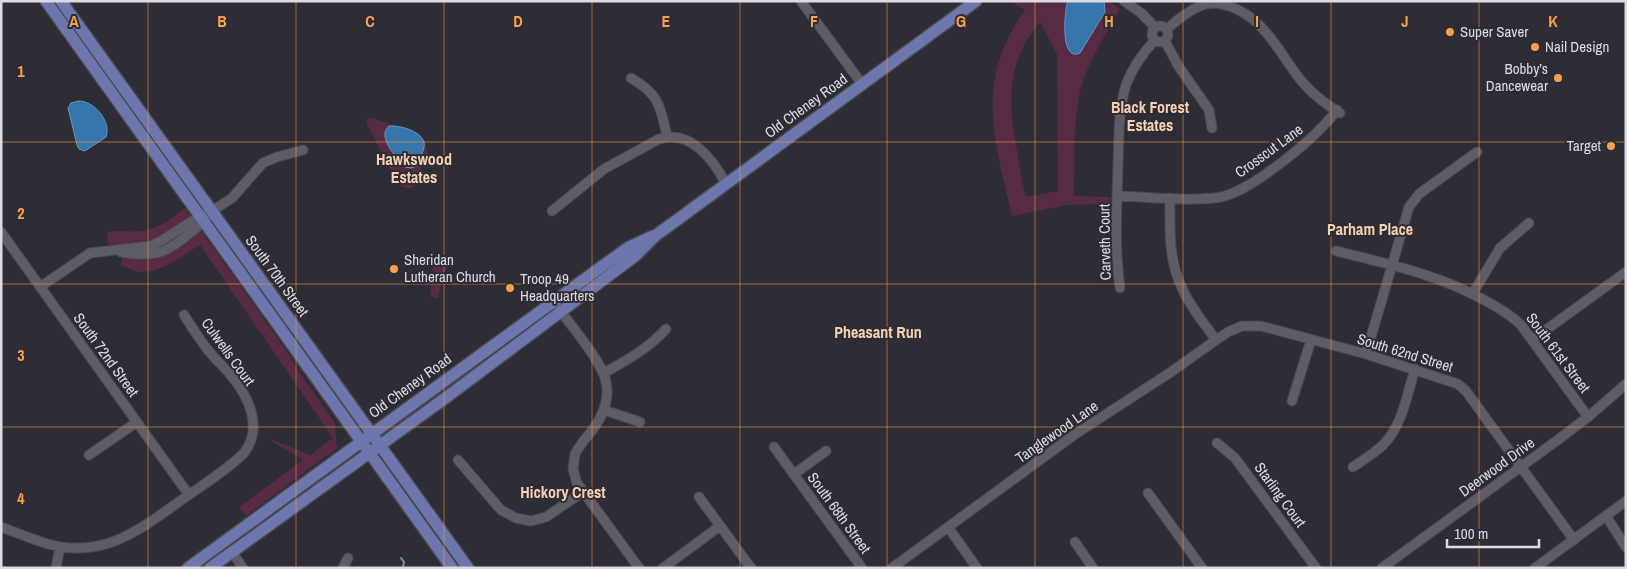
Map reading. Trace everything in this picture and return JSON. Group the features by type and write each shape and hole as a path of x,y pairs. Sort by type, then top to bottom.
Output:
{"main road":[{"name":"South 70th Street","path":"46,1 452,568"},
{"name":"South 70th Street","path":"62,1 468,568"},
{"name":"Old Cheney Road","path":"188,568 371,434 557,306 635,256 655,236 976,1"},
{"name":"Old Cheney Road","path":"210,568 379,446 557,306"}],"street":[{"path":"801,1 862,84"},
{"path":"1124,1 1135,8 1155,27"},
{"name":"Crosscut Lane","path":"1117,196 1196,199 1221,197 1247,186 1303,146 1339,111 1317,98 1303,83 1263,28 1248,15 1232,7 1212,3 1202,5 1193,9 1167,29"},
{"path":"1155,27 1160,25 1167,29 1169,34 1165,41"},
{"path":"1155,27 1152,35 1155,40 1165,41"},
{"name":"Carveth Court","path":"1120,288 1116,263 1120,114 1123,98 1134,68 1140,57 1155,40"},
{"path":"1165,41 1179,67 1209,110 1212,128"},
{"path":"631,78 646,86 656,97 660,105 667,136"},
{"path":"552,211 604,169 667,136 682,137 696,144 720,173 726,184"},
{"path":"40,286 87,254 97,250 155,244 212,212 236,194 263,163 303,150"},
{"path":"1366,354 1406,213 1413,200 1477,152"},
{"path":"1170,198 1170,241 1176,273 1182,290 1216,340"},
{"path":"1473,293 1500,248 1529,223"},
{"name":"South 72nd Street","path":"1,232 189,495"},
{"name":"South 61st Street","path":"1336,252 1435,278 1473,293 1508,313 1521,325 1588,417"},
{"path":"1532,340 1623,274"},
{"path":"557,306 598,362 604,373 607,388 604,410 596,425 579,448 573,462 574,477 639,568"},
{"name":"Culwells Court","path":"1,528 60,546 92,547 121,540 138,531 189,495 244,453 251,440 254,425 250,408 230,374 208,350 184,315"},
{"name":"Tanglewood Lane","path":"892,568 1074,435 1171,372 1228,332 1242,326"},
{"name":"South 62nd Street","path":"1242,326 1261,326 1366,354 1451,381 1462,387 1574,540"},
{"path":"604,373 646,348 666,329"},
{"path":"1292,401 1310,340"},
{"path":"1353,468 1384,444 1396,428 1401,417 1414,369"},
{"name":"Deerwood Drive","path":"1382,568 1588,417 1626,384"},
{"path":"604,410 640,422"},
{"path":"89,456 137,422"},
{"name":"Starling Court","path":"1217,444 1235,458 1316,568"},
{"name":"South 68th Street","path":"774,447 862,568"},
{"path":"794,474 826,451"},
{"path":"458,460 501,510 516,518 531,520 546,517 583,492"},
{"path":"1148,493 1202,568"},
{"path":"700,497 751,568"},
{"path":"1535,568 1626,501"},
{"path":"1606,516 1626,546"},
{"path":"663,568 720,526"},
{"path":"948,527 977,568"},
{"path":"1075,542 1093,568"},
{"path":"56,568 60,546"},
{"path":"232,552 243,568"},
{"path":"343,568 348,558"}],"shaded area":[{"path":"1010,1 1108,1 1120,9 1096,51 1082,84 1077,108 1075,133 1074,196 1110,197 1110,204 1067,205 1012,216 995,135 994,86 999,61 1009,36 1025,10","holes":["1040,22 1057,54 1058,191 1026,197 1012,119 1011,102 1015,69 1020,53"]},
{"path":"370,117 398,127 389,126 386,128 418,163 423,147 420,137 425,140 428,155 420,170 416,184 412,188 408,189 398,184 367,124 367,119"},
{"path":"185,208 335,423 337,448 246,516 239,507 303,460 271,439 310,455 333,438 200,245 164,267 147,272 139,272 121,266 123,252 109,250 107,232 152,229"},
{"path":"444,256 450,257 452,261 444,273 438,298 430,297 433,273 432,261 437,261"}],"water":[{"path":"1068,1 1104,1 1105,12 1080,53 1074,54 1066,44 1065,15"},
{"path":"78,101 90,104 100,113 104,118 107,131 106,137 85,151 79,149 77,145 68,108 71,103"},
{"path":"389,126 412,130 421,137 424,147 417,166 405,167 393,153 385,136"}],"waterway":[{"path":"401,558 404,562 403,568"}],"place":[{"name":"Super Saver","path":"1450,32"},
{"name":"Nail Design","path":"1535,47"},
{"name":"Bobby’s Dancewear","path":"1558,78"},
{"name":"Target","path":"1611,146"},
{"name":"Sheridan Lutheran Church","path":"394,269"},
{"name":"Troop 49 Headquarters","path":"510,288"}],"district":[{"name":"Black Forest Estates","path":"1150,116"},
{"name":"Hawkswood Estates","path":"414,168"},
{"name":"Parham Place","path":"1370,229"},
{"name":"Pheasant Run","path":"878,332"},
{"name":"Hickory Crest","path":"563,492"}]}
